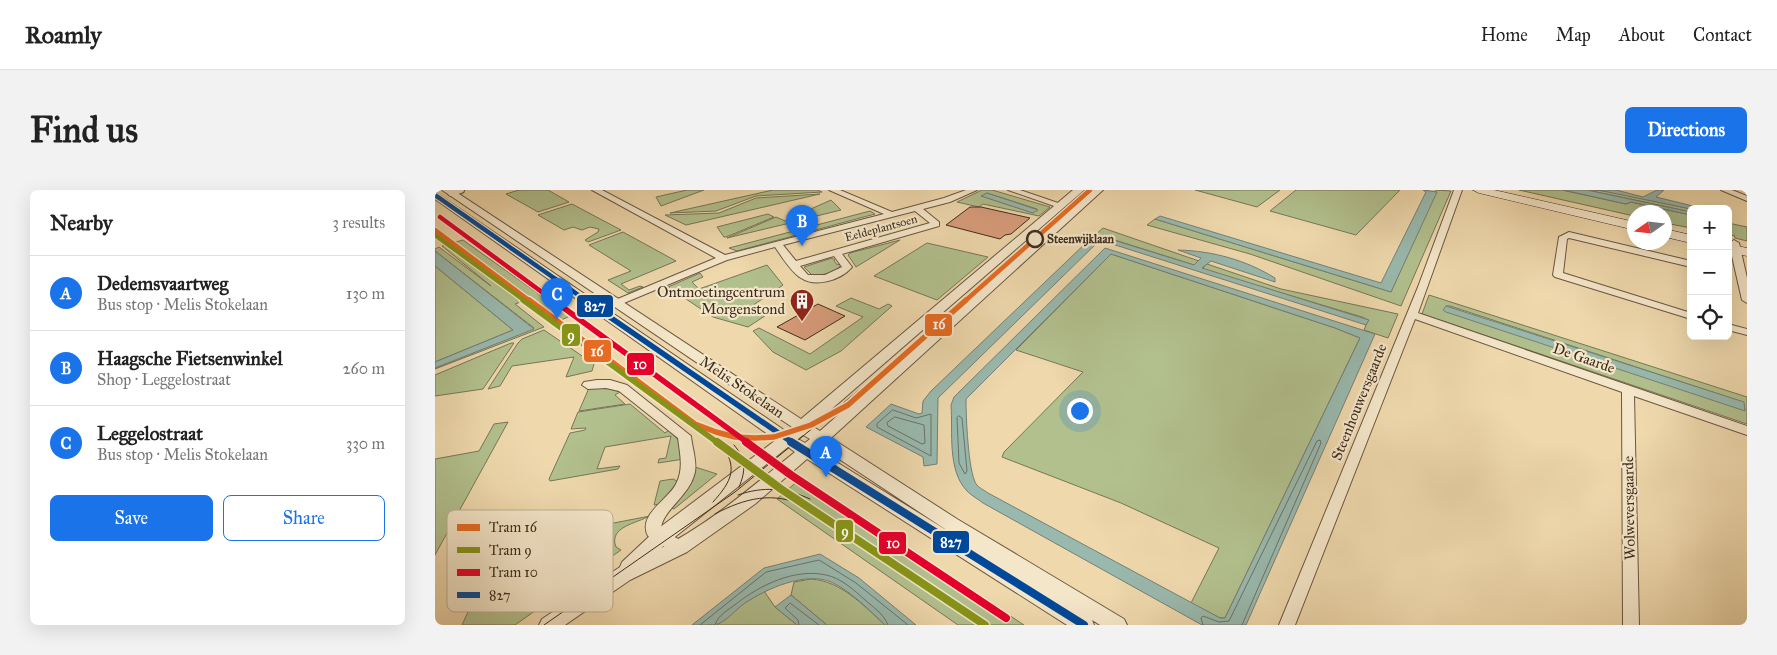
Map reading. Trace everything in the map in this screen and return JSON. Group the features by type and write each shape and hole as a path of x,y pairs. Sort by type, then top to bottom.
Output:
{"main road":[{"path":"1479,190 1627,224"},
{"path":"1501,190 1627,218"},
{"path":"1672,229 1687,232"},
{"path":"1672,235 1687,238"}],"street":[{"path":"596,190 724,258"},
{"path":"833,190 886,211 890,215"},
{"path":"600,310 724,258 954,198 973,190"},
{"path":"1012,190 1060,205"},
{"path":"623,574 661,536 788,440 1079,190"},
{"path":"613,581 623,574 680,548 736,508 807,451 1098,190"},
{"name":"Steenhouwersgaarde","path":"1287,625 1411,314 1458,190"},
{"path":"1725,190 1747,199"},
{"name":"Melis Stokelaan","path":"453,191 616,303 820,439 951,524 1117,625"},
{"name":"Melis Stokelaan","path":"435,195 788,440 1084,625"},
{"name":"Eeldeplantsoen","path":"794,265 936,224 917,208"},
{"path":"1687,263 1569,235 1563,238 1558,275 1687,315"},
{"name":"Eeldeplantsoen","path":"778,245 804,276 814,279 841,273 847,267 836,253"},
{"path":"1737,247 1740,275 1747,300"},
{"path":"1732,273 1740,275"},
{"name":"De Gaarde","path":"1411,314 1747,431"},
{"path":"1732,328 1747,332"},
{"path":"588,385 604,384 623,388 684,436 688,472 682,488 654,520 653,532 680,548"},
{"name":"Wolweversgaarde","path":"1628,390 1631,625"},
{"path":"549,625 568,612"}],"green space":[{"path":"519,190 548,190 569,202 538,212 506,194"},
{"path":"687,190 704,190 661,206 656,197"},
{"path":"773,190 817,190 822,192 756,196 716,211 670,213"},
{"path":"982,190 992,190 1050,207 1039,216 983,204 979,207 957,202","holes":["987,193 1037,209 1033,213 982,196"]},
{"path":"1195,190 1280,190 1257,207"},
{"path":"1296,190 1400,190 1356,235 1270,211"},
{"path":"1436,190 1451,191 1401,306 1250,254 1147,225 1155,219 1391,292"},
{"path":"1519,190 1562,190 1626,204 1631,202 1645,205 1627,205 1627,214"},
{"path":"1587,190 1639,197 1687,208 1687,211 1672,208 1672,205 1658,205"},
{"path":"820,194 686,225 665,215 719,213 756,198"},
{"path":"831,200 841,210 792,222 786,220"},
{"path":"572,204 621,230 588,242 585,240 598,232 599,229 590,227 582,230 573,227 564,230 538,215"},
{"path":"870,211 875,214 737,251 729,248"},
{"path":"1672,211 1687,214 1687,227 1672,224"},
{"path":"768,214 774,217 726,237 717,227"},
{"path":"776,217 790,223 727,238"},
{"path":"1732,224 1747,227 1747,241 1735,238 1734,235 1732,236"},
{"path":"1103,228 1199,261 1194,265 1102,236 1094,236"},
{"path":"623,232 676,261 621,284 629,290 640,286 643,287 628,293 608,280 631,271 589,245"},
{"path":"463,240 570,316 559,321 529,299 515,304 544,327 435,369 534,328 435,251 439,247 491,286 442,246"},
{"path":"900,240 856,267 848,255 850,253"},
{"path":"927,243 988,257 937,300 874,276"},
{"path":"1111,254 1360,338 1225,618 1220,618 1191,603 1219,548 1121,503 1002,457 1004,452 1083,372 1016,350"},
{"path":"832,258 836,264 841,265 828,273 812,275 804,267"},
{"path":"1207,264 1281,289 1398,314 1388,338 1364,330 1368,320 1362,317 1202,269"},
{"path":"767,265 783,285 746,310 762,315 770,309 774,310 748,327 713,317 668,287 700,273 703,277 692,282 699,289"},
{"path":"435,266 513,330 435,362"},
{"path":"1429,295 1747,397 1747,424 1422,314","holes":["1446,306 1743,402 1745,410"]},
{"path":"851,298 879,309 888,304 892,306 841,351 806,370 773,352 753,331 759,328 810,354 863,317 836,306"},
{"path":"544,330 594,364 592,371 566,377 574,357 512,366 500,386 488,389 518,343 522,339"},
{"path":"514,343 483,389 435,396 435,375"},
{"path":"603,387 620,392 615,395 625,404 579,411 589,388"},
{"path":"630,404 665,433 669,430 679,441 684,459 658,463 659,459 666,458 671,436 605,447 597,469 620,466 618,469 550,481 549,479 570,433 585,430 586,428 571,429 578,412"},
{"path":"508,422 460,510 447,510 447,533 435,555 435,459 479,451 494,424"},
{"path":"695,467 717,474 674,509 671,508 686,489"},
{"path":"801,478 1024,625 958,625 777,499"},
{"path":"673,479 678,484 665,503 654,505 660,481"},
{"path":"650,516 620,530 615,540 616,547 621,550 613,556 613,523"},
{"path":"811,579 832,584 842,589 860,602 885,625 827,625 791,595 794,582"},
{"path":"764,591 775,607 797,625 717,625 743,604"},
{"path":"468,612 533,612 515,625 462,625"}],"water":[{"path":"1423,190 1437,192 1391,292 1155,219 1160,216 1381,283 1426,192"},
{"path":"1563,190 1587,190 1658,205 1631,202 1626,204"},
{"path":"1598,190 1616,190 1643,197 1657,190 1664,190 1656,197 1689,205 1687,208"},
{"path":"987,193 1038,210 1033,213 981,196"},
{"path":"1672,208 1687,211 1687,214 1672,211"},
{"path":"1097,235 1194,265 1201,258 1178,250 1204,252 1241,261 1275,278 1275,282 1211,261 1202,268 1369,320 1366,325 1106,242 1098,242 938,398 937,464 924,466 923,457 866,427 891,404 919,414 922,413 923,401 931,391 1089,240"},
{"path":"1105,248 1375,334 1246,625 1202,625 983,503 967,491 956,472 952,450 951,405 954,397","holes":["1111,254 1360,338 1225,618 1220,618 988,493 976,484 973,477 969,456 966,399"]},
{"path":"435,251 534,329 435,368 435,362 513,330 435,266"},
{"path":"1446,306 1744,402 1745,411 1446,312 1443,310"},
{"path":"820,554 859,578 916,625 885,625 846,590 831,582 821,579 810,579 787,583 764,592 745,603 718,624 692,625 764,568"},
{"path":"791,595 827,625 797,625 775,607"}],"building":[{"path":"970,207 981,207 1030,218 1011,234 1005,235 1000,239 946,225"},
{"name":"Ontmoetingcentrum Morgenstond","path":"818,304 845,316 805,340 777,327"}],"tram line":[{"name":"16","path":"435,230 695,424 735,437 774,437 811,425 848,405 1090,190"},
{"name":"10","path":"440,217 791,475 1006,618"},
{"name":"9","path":"435,235 781,489 985,625"},
{"path":"613,577 735,492 859,390"},
{"path":"713,502 725,487 731,474 730,459 720,443"},
{"path":"734,445 741,455 744,465 739,487"},
{"path":"738,495 765,489 792,492 810,499"},
{"path":"715,514 726,508 759,498 782,499 805,506"},
{"path":"544,625 563,612"}],"transit line":[{"name":"827","path":"435,195 775,432 1084,625"}],"place":[{"name":"Steenwijklaan","path":"1035,239"},
{"name":"Haagsche Fietsenwinkel","path":"802,246"},
{"name":"Leggelostraat","path":"557,319"},
{"name":"Ontmoetingcentrum Morgenstond","path":"802,322"},
{"name":"Dedemsvaartweg","path":"826,477"}]}
